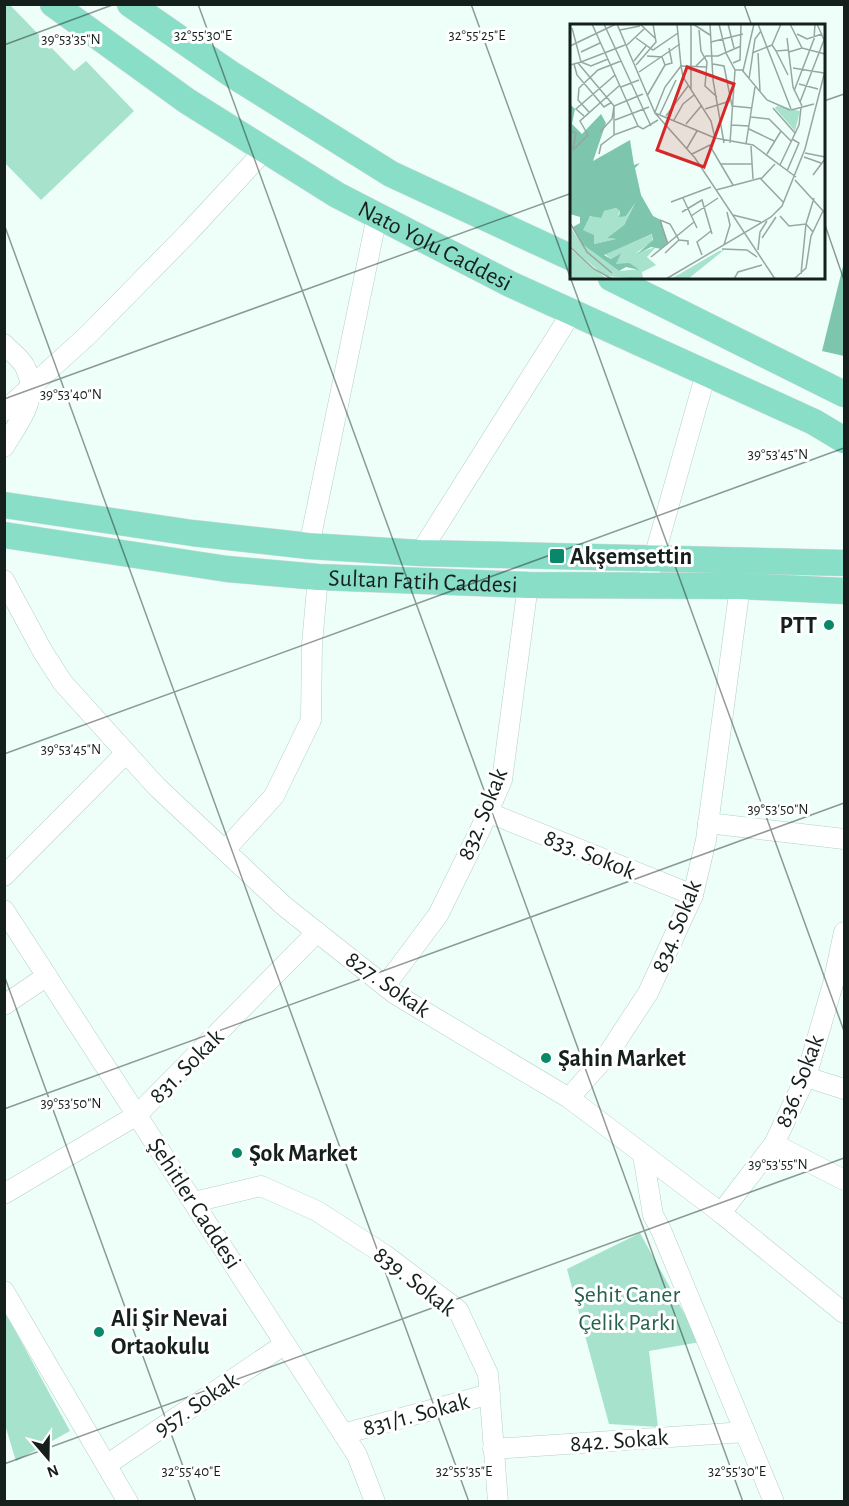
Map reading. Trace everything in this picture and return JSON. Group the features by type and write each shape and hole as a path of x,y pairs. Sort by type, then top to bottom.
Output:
{"main road":[{"name":"Nato Yolu Caddesi","path":"53,4 188,102 337,195 510,284 814,422 844,440"},
{"name":"Nato Yolu Caddesi","path":"130,4 231,74 391,174 570,257"},
{"path":"613,279 844,394"},
{"name":"Sultan Fatih Caddesi","path":"4,505 192,533 309,546 420,553 844,563"},
{"name":"Sultan Fatih Caddesi","path":"4,535 227,569 318,577 528,585 740,586 844,591"}],"street":[{"path":"4,411 88,335 265,150"},
{"path":"309,546 376,216"},
{"path":"420,553 572,312"},
{"path":"4,345 26,368 30,387 28,408 4,447"},
{"path":"646,586 706,373"},
{"path":"225,850 274,796 311,720 312,644 318,577"},
{"name":"827. Sokak","path":"4,580 43,652 63,683 157,787 284,906 395,994 569,1098 721,1213 844,1313"},
{"name":"832. Sokak","path":"385,986 438,915 502,780 528,585"},
{"name":"834. Sokak","path":"569,1098 608,1054 648,993 693,895 708,823 740,586"},
{"path":"4,876 126,753"},
{"name":"833. Sokok","path":"487,812 693,895"},
{"path":"708,823 844,839"},
{"name":"Şehitler Caddesi","path":"4,910 357,1455 375,1502"},
{"name":"831. Sokak","path":"4,1194 137,1115 317,932"},
{"name":"836. Sokak","path":"721,1213 774,1144 806,1077 833,984 844,932"},
{"path":"4,1005 47,976"},
{"path":"806,1077 844,1089"},
{"path":"774,1144 844,1180"},
{"path":"643,1155 653,1215 774,1502"},
{"name":"839. Sokak","path":"194,1202 261,1186 317,1211 385,1254 458,1310 488,1374 498,1502"},
{"path":"4,1291 108,1464 128,1502"},
{"name":"957. Sokak","path":"108,1464 285,1344"},
{"name":"831/1. Sokak","path":"343,1434 490,1394"},
{"name":"842. Sokak","path":"493,1449 745,1432"}],"green space":[{"path":"4,5 10,5 74,71 86,61 134,111 41,200 5,163"},
{"path":"844,262 844,356 822,351"},
{"name":"Şehit Caner Çelik Parkı","path":"640,1233 700,1342 649,1351 658,1427 609,1424 567,1269"},
{"path":"4,1310 70,1431 16,1461 5,1425"}],"place":[{"name":"Akşemsettin","path":"557,556"},
{"name":"PTT","path":"829,625"},
{"name":"Şahin Market","path":"546,1058"},
{"name":"Şok Market","path":"237,1153"},
{"name":"Ali Şir Nevai Ortaokulu","path":"99,1332"}]}
